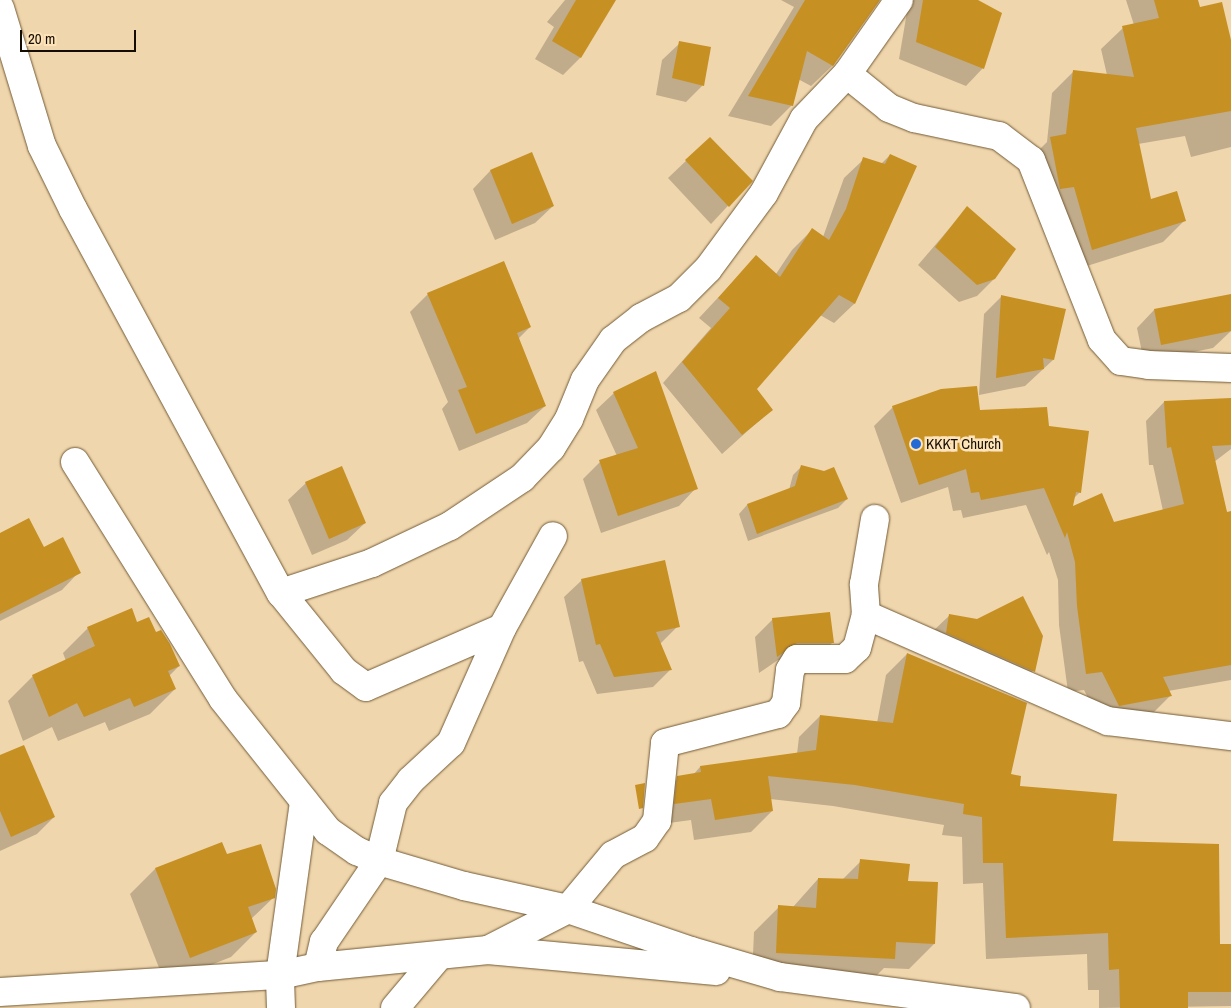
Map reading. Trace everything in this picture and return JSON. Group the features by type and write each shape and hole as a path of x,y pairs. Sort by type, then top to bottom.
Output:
{"street":[{"path":"281,593 372,563 441,530 522,478 551,448 569,419 585,380 613,340 640,318 679,298 708,269 764,193 804,120 847,74 899,0"},
{"path":"0,8 42,146 281,593 344,670 366,687 502,628"},
{"path":"847,74 888,108 923,120 999,136 1031,160 1102,340 1121,361 1149,365 1231,368"},
{"path":"75,462 223,699 328,831 357,851 379,861 464,886 568,909 691,951 780,977"},
{"path":"488,950 568,909 613,855 645,838 657,821 665,743 778,714 786,703 790,670 797,659 845,659 857,648 866,616 864,584 875,519"},
{"path":"318,967 324,942 379,861 393,803 411,780 451,742 502,628 553,536"},
{"path":"866,616 1108,721 1231,736"},
{"path":"281,1008 280,975 304,802"},
{"path":"0,992 280,975 318,967 438,957 488,950 780,977 1016,1008"},
{"path":"395,1008 438,957"}],"building":[{"path":"576,0 616,0 581,58 552,41"},
{"path":"805,0 880,0 833,66 807,51 793,106 748,96"},
{"path":"923,0 978,0 1002,13 984,69 916,42"},
{"path":"1154,0 1198,0 1200,7 1222,2 1231,40 1231,111 1136,128 1151,199 1177,191 1186,221 1092,250 1074,187 1060,189 1050,137 1066,134 1073,70 1134,77 1122,26 1159,18"},
{"path":"679,41 711,47 704,86 672,78"},
{"path":"710,137 753,181 729,207 685,160"},
{"path":"532,152 554,206 512,224 490,170"},
{"path":"890,154 917,166 855,304 839,295 757,389 773,410 742,435 682,362 730,308 718,298 756,255 780,277 812,228 829,240 846,209 863,157 885,164"},
{"path":"967,206 1016,249 995,279 977,285 935,247"},
{"path":"504,261 531,327 517,333 546,406 476,434 458,390 467,387 427,293"},
{"path":"1231,294 1231,331 1161,345 1154,309"},
{"path":"1001,295 1066,309 1054,360 1043,358 1044,369 996,378"},
{"path":"656,371 698,489 618,516 599,460 638,448 613,392"},
{"path":"977,386 980,410 1047,407 1049,426 1089,431 1081,493 1076,492 1073,506 1102,493 1114,522 1184,504 1171,447 1167,448 1164,401 1231,398 1231,445 1212,446 1227,512 1231,511 1231,665 1163,677 1172,696 1119,706 1102,672 1086,674 1077,606 1075,562 1067,532 1065,538 1044,488 981,500 979,492 971,493 966,469 919,485 892,406 941,389"},
{"path":"801,465 824,471 834,467 848,499 757,534 747,504 795,486"},
{"path":"342,466 366,523 329,539 305,482"},
{"path":"29,518 44,547 63,537 81,573 0,614 0,533"},
{"path":"665,560 680,627 656,632 672,670 614,677 600,644 596,645 581,579"},
{"path":"1023,596 1043,636 1035,672 946,633 949,614 977,619"},
{"path":"132,608 137,622 149,617 156,632 161,630 170,644 180,666 168,671 176,689 134,707 130,698 84,717 77,703 49,717 32,675 95,646 87,627"},
{"path":"830,612 834,643 797,643 777,657 772,618"},
{"path":"907,653 1027,703 1011,774 1021,776 1020,786 1117,794 1113,841 1219,844 1220,944 1231,944 1231,992 1188,992 1188,1008 1120,1008 1119,969 1109,970 1108,933 1006,938 1003,863 983,863 982,817 963,814 964,804 855,785 768,776 773,811 715,820 711,799 674,804 677,776 701,772 700,766 816,750 820,715 893,723"},
{"path":"24,745 55,817 11,837 0,811 0,755"},
{"path":"645,783 643,808 639,809 635,785"},
{"path":"222,842 227,854 261,844 276,889 275,898 248,907 257,932 190,958 155,868"},
{"path":"860,859 910,864 908,881 938,882 935,944 896,942 895,959 776,953 778,905 816,908 818,878 858,879"}],"place":[{"name":"KKKT Church","path":"916,444"}]}
